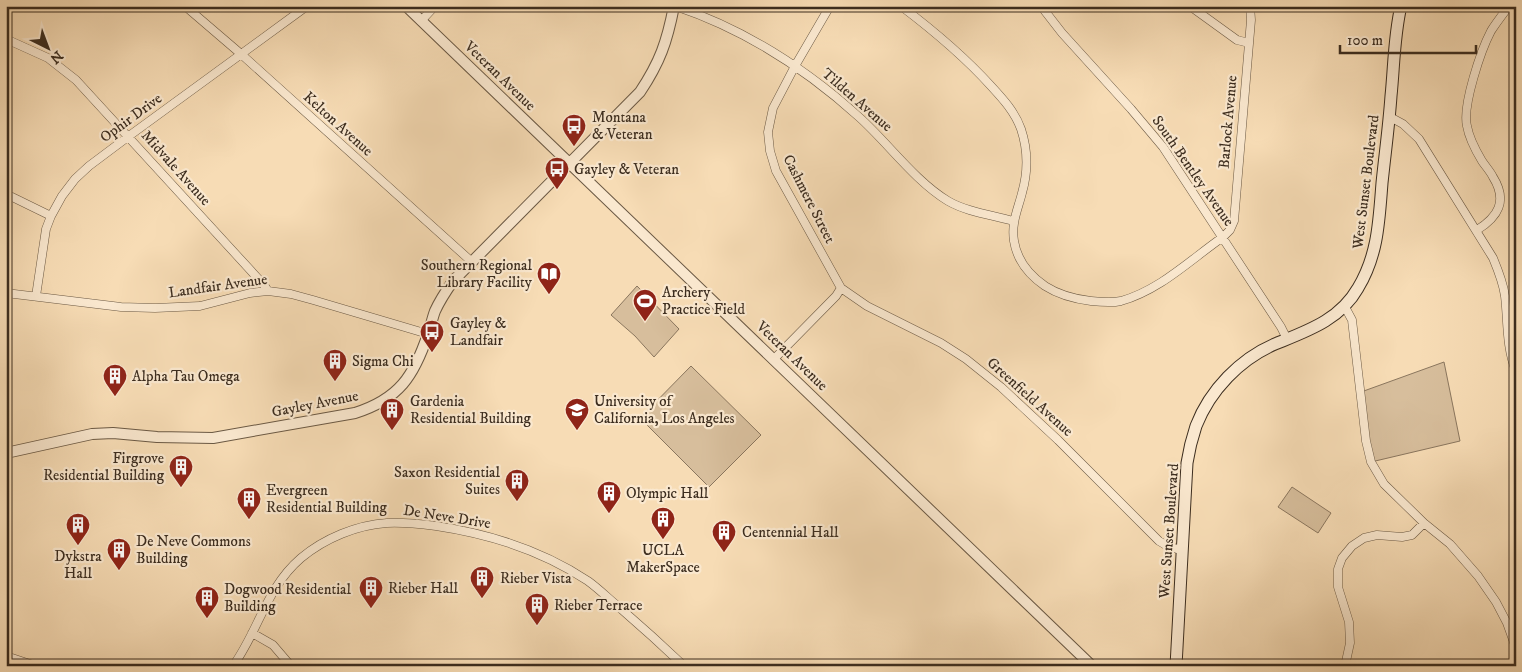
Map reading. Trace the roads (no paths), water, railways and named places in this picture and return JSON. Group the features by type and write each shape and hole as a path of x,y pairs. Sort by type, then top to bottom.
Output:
{"main road":[{"name":"West Sunset Boulevard","path":"1176,666 1187,462 1191,441 1203,411 1212,396 1233,371 1260,351 1315,328 1345,306 1364,279 1374,252 1377,233 1401,6"}],"street":[{"name":"Kelton Avenue","path":"185,6 472,262"},
{"name":"Ophir Drive","path":"36,296 46,229 62,196 75,179 129,136 307,6"},
{"name":"Veteran Avenue","path":"406,6 1092,666"},
{"path":"421,21 435,6"},
{"name":"Tilden Avenue","path":"674,6 689,10 742,34 795,66 860,118 927,185 949,201 970,210 1013,221"},
{"name":"Gayley Avenue","path":"6,453 92,434 113,433 157,437 213,438 355,413 383,401 407,380 416,365 434,313 453,281 640,92 662,54 674,6"},
{"name":"Cashmere Street","path":"830,6 773,108 768,132 770,151 776,171 841,288"},
{"path":"901,6 942,37 966,59 1011,108 1021,128 1027,152 1026,176 1013,221 1014,241 1021,262 1034,278 1054,292 1074,300 1119,302 1165,280 1223,237"},
{"name":"South Bentley Avenue","path":"1041,6 1062,33 1163,147 1282,327 1287,339"},
{"path":"1190,6 1237,40 1249,43"},
{"name":"Barlock Avenue","path":"1223,237 1230,230 1234,221 1251,20 1250,6"},
{"path":"1477,230 1490,222 1496,215 1500,203 1499,191 1494,177 1481,160 1466,125 1468,104 1478,63 1491,31 1509,6"},
{"name":"Midvale Avenue","path":"6,39 48,58 76,80 129,136 268,291"},
{"path":"1390,117 1403,124 1419,139 1493,258 1502,279 1511,356 1516,371"},
{"path":"6,194 51,216"},
{"path":"773,360 836,296 841,288"},
{"name":"Greenfield Avenue","path":"841,288 867,306 966,359 1001,387 1050,433 1159,541 1169,547 1182,550"},
{"name":"Landfair Avenue","path":"6,293 121,307 156,308 200,306 268,291 291,294 428,334"},
{"path":"1345,306 1352,320 1366,441 1371,462 1384,484 1424,523 1450,544 1478,576 1496,602 1507,623 1516,648"},
{"name":"De Neve Drive","path":"233,666 276,586 301,558 342,534 374,525 401,523 454,529 493,538 551,560 588,582 642,627 684,666"},
{"path":"1345,666 1350,643 1349,622 1338,587 1338,569 1342,558 1352,546 1364,538 1377,535 1402,537 1412,535 1424,523"},
{"path":"252,633 273,645 291,666"},
{"path":"6,656 36,666"}],"place":[{"name":"Montana & Veteran","path":"574,147"},
{"name":"Gayley & Veteran","path":"557,190"},
{"name":"Southern Regional Library Facility","path":"549,295"},
{"name":"Archery Practice Field","path":"645,322"},
{"name":"Gayley & Landfair","path":"432,353"},
{"name":"Sigma Chi","path":"335,382"},
{"name":"Alpha Tau Omega","path":"115,397"},
{"name":"Gardenia Residential Building","path":"392,431"},
{"name":"University of California, Los Angeles","path":"577,431"},
{"name":"Firgrove Residential Building","path":"181,488"},
{"name":"Saxon Residential Suites","path":"517,502"},
{"name":"Olympic Hall","path":"609,514"},
{"name":"Evergreen Residential Building","path":"249,520"},
{"name":"UCLA MakerSpace","path":"663,540"},
{"name":"Dykstra Hall","path":"78,546"},
{"name":"Centennial Hall","path":"724,553"},
{"name":"De Neve Commons Building","path":"119,571"},
{"name":"Rieber Vista","path":"482,599"},
{"name":"Rieber Hall","path":"371,609"},
{"name":"Dogwood Residential Building","path":"207,619"},
{"name":"Rieber Terrace","path":"537,626"}]}
